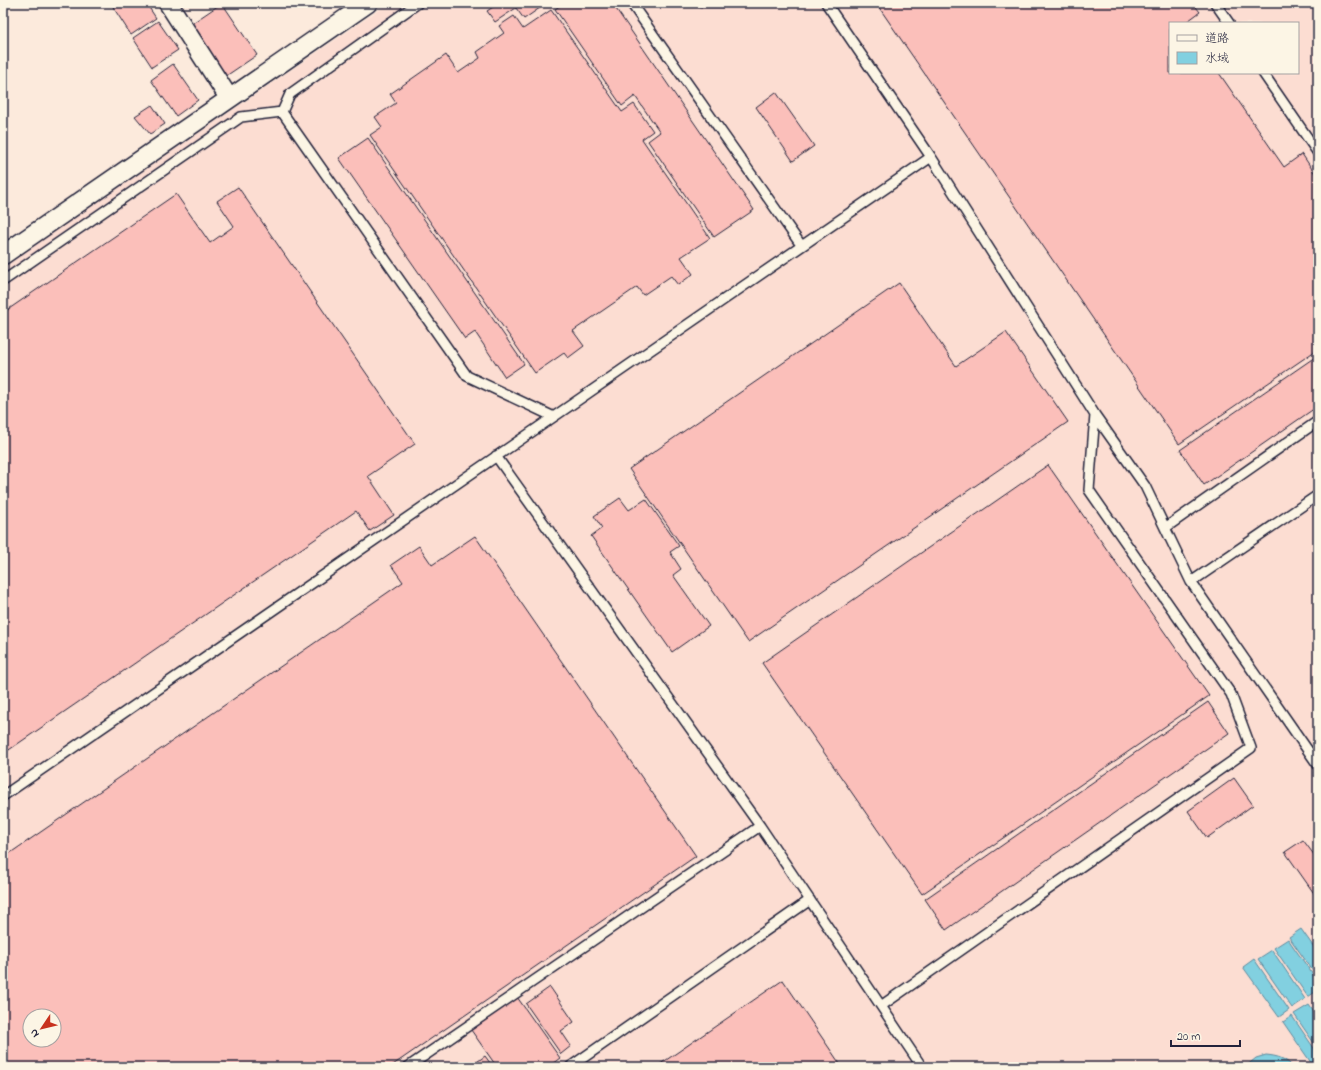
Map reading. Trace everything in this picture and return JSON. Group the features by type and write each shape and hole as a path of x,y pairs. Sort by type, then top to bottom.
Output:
{"street":[{"path":"168,3 229,98"},
{"path":"3,256 368,3"}],"lane":[{"path":"282,112 290,94 418,3"},
{"path":"631,3 800,246"},
{"path":"826,3 931,157 1095,415 1145,486 1191,582 1318,765"},
{"path":"1215,3 1228,22"},
{"path":"1264,74 1318,153"},
{"path":"3,281 241,117 282,112"},
{"path":"282,112 467,376 552,416"},
{"path":"3,796 552,416 931,157"},
{"path":"881,1006 1250,748 1231,694 1089,490 1095,415"},
{"path":"1165,528 1318,421"},
{"path":"496,456 760,826 922,1067"},
{"path":"1191,582 1318,495"},
{"path":"408,1067 760,826"},
{"path":"570,1067 810,900"}],"shaded area":[{"path":"389,3 1318,3 1318,1067 3,1067 3,267"}],"water":[{"path":"1301,929 1318,953 1318,978 1289,937"},
{"path":"1288,939 1318,982 1318,990 1308,997 1274,948"},
{"path":"1272,950 1305,999 1292,1008 1258,959"},
{"path":"1254,959 1289,1010 1279,1017 1243,967"},
{"path":"1309,1005 1318,1018 1318,1049 1294,1014"},
{"path":"1292,1016 1318,1054 1318,1067 1314,1067 1283,1022"},
{"path":"1266,1055 1281,1058 1293,1067 1245,1067 1256,1058"}],"building":[{"path":"119,3 146,3 156,18 131,35 113,7"},
{"path":"222,3 257,55 226,76 191,24"},
{"path":"499,3 547,3 524,19 516,8 495,22 487,11"},
{"path":"564,3 612,3 754,210 714,237 648,141 660,132 635,96 622,106 555,9"},
{"path":"679,3 745,3 728,7 702,7"},
{"path":"876,3 1193,3 1200,12 1186,22 1169,22 1169,74 1220,74 1284,167 1302,154 1318,178 1318,349 1179,444"},
{"path":"551,10 622,112 634,104 653,131 642,139 710,238 681,257 693,274 678,285 671,276 643,295 637,287 573,331 584,346 568,358 564,353 535,373 370,135 382,127 375,117 396,103 390,94 446,55 458,73 480,58 477,52 504,33 499,26 514,16 523,29"},
{"path":"158,21 178,50 152,67 133,38"},
{"path":"173,64 198,100 176,116 151,80"},
{"path":"776,92 814,146 793,161 756,107"},
{"path":"152,105 165,124 150,134 135,116"},
{"path":"368,138 524,364 505,377 475,332 465,339 339,158"},
{"path":"238,187 415,444 368,476 394,515 370,531 356,511 3,754 3,313 176,194 210,243 234,226 217,201"},
{"path":"899,283 956,366 1006,332 1068,422 748,642 629,469"},
{"path":"1318,355 1318,406 1204,485 1180,450"},
{"path":"1048,465 1209,696 922,894 762,663"},
{"path":"620,498 629,510 646,499 679,546 670,552 681,569 673,575 709,626 672,652 591,536 602,528 594,516"},
{"path":"475,536 696,856 390,1067 3,1067 3,858 403,582 391,565 419,546 432,565"},
{"path":"1208,702 1229,733 946,930 925,899"},
{"path":"1234,778 1253,805 1207,838 1188,811"},
{"path":"1303,840 1318,860 1318,899 1285,852"},
{"path":"783,980 842,1067 656,1067"},
{"path":"550,987 574,1022 561,1031 571,1046 561,1054 526,1004"},
{"path":"517,997 560,1058 548,1067 497,1067 471,1030"},
{"path":"485,1056 493,1067 470,1067"}]}
